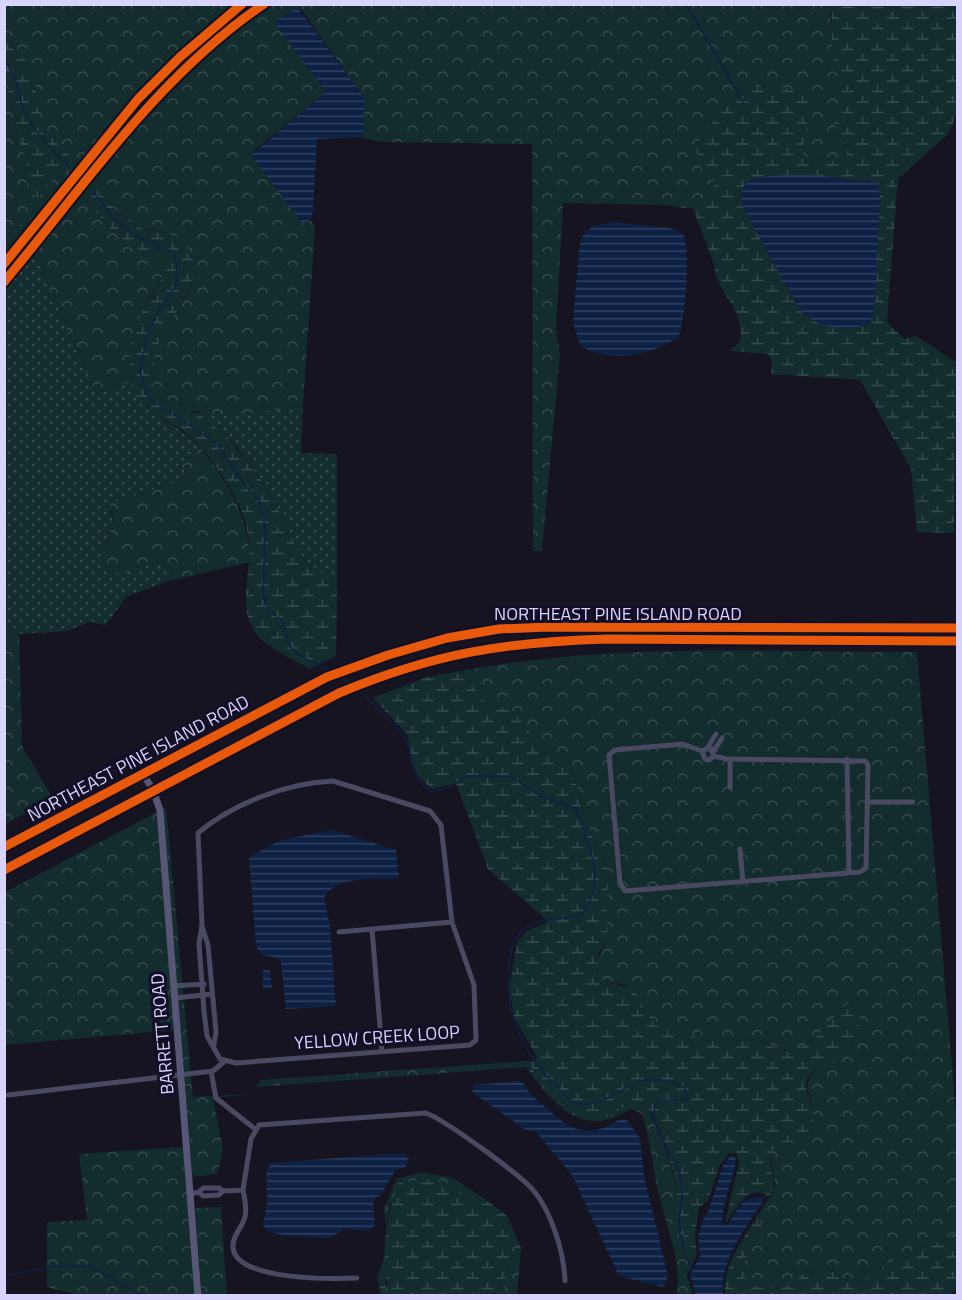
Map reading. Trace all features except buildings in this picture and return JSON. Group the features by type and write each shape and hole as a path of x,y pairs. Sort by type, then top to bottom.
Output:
{"main road":[{"path":"4,264 114,127 160,77 242,4"},
{"path":"4,282 168,85 264,4"},
{"path":"160,77 168,85"},
{"name":"NORTHEAST PINE ISLAND ROAD","path":"4,847 327,677 351,667 447,638 499,629 548,627 957,628"},
{"path":"566,640 598,636 640,637 656,629"},
{"name":"NORTHEAST PINE ISLAND ROAD","path":"4,870 364,681 460,652 566,640 957,641"},
{"name":"BARRETT ROAD","path":"143,774 153,790 160,810 198,1296"}],"street":[{"path":"702,752 716,734"},
{"path":"708,747 714,753 730,759 861,759 867,762 868,862 864,870 629,892 621,888 609,755 615,750 683,744 702,752 705,759 711,759 714,753 722,738"},
{"path":"730,759 730,787"},
{"path":"847,759 849,873"},
{"name":"YELLOW CREEK LOOP","path":"202,925 198,833 259,798 315,782 333,781 430,811 436,817 444,837 452,922 474,985 476,1040 470,1045 225,1061"},
{"path":"869,802 914,802"},
{"path":"741,849 743,882"},
{"path":"339,932 452,922"},
{"path":"202,925 209,955 215,1022 214,1045"},
{"path":"8,1095 181,1076 211,1071 225,1061 220,1059 207,1036 200,955 202,925"},
{"path":"372,929 382,1051"},
{"path":"200,955 209,955"},
{"path":"174,986 211,983"},
{"path":"174,998 212,994"},
{"path":"206,1023 215,1022"},
{"path":"211,1071 216,1098 255,1128"},
{"path":"357,1278 280,1275 242,1263 235,1256 233,1246 246,1216 243,1190 245,1168 255,1128 264,1123 407,1112 434,1116 535,1192 562,1249 565,1281"},
{"path":"190,1194 199,1192 203,1196 219,1195 223,1191 243,1190"}],"green space":[{"path":"4,5 237,5 159,72 135,97 79,166 46,131 40,120 34,78 27,62 5,38"},
{"path":"248,5 258,5 168,80 165,77"},
{"path":"271,5 833,5 830,17 843,103 833,121 848,152 846,157 838,161 805,157 802,152 808,106 738,90 694,147 721,197 693,209 661,205 563,203 556,329 560,355 542,551 533,551 532,144 380,142 361,137 363,133 361,93 301,9 294,10 326,92 252,152 309,222 310,220 315,226 303,406 245,413 201,412 182,408 166,399 154,386 156,349 184,300 192,275 190,262 173,236 134,225 114,208 92,181 153,108 197,64 245,23"},
{"path":"833,5 957,5 957,114 948,134 898,179 887,319 890,326 905,339 916,336 957,363 954,533 917,532 911,469 860,380 771,374 772,361 768,354 729,351 739,343 741,332 739,322 720,284 693,209 720,196 694,147 736,92 754,86 801,90 805,96 808,111 802,152 805,157 838,161 846,157 848,151 836,129 833,117 835,105 843,103 834,54 831,17","holes":["782,175 870,181 860,327 821,323 801,311 743,208 741,194 751,180"]},
{"path":"5,38 27,62 34,78 40,120 46,131 79,166 69,177 63,170 37,198 27,186 26,158 18,141 12,103 5,81"},
{"path":"4,81 12,103 18,141 26,158 27,186 38,197 63,169 69,177 25,232 21,224 5,244"},
{"path":"92,181 114,208 133,225 176,236 190,251 193,265 192,279 156,350 154,386 167,400 200,416 226,435 266,486 301,556 337,587 336,656 309,669 270,646 252,627 246,604 249,556 247,529 239,506 224,479 207,454 192,438 147,409 134,393 129,364 133,336 138,319 160,281 165,262 159,256 140,250 128,243 106,224 82,194"},
{"path":"82,194 106,224 128,243 140,250 156,254 165,262 162,276 144,306 135,329 130,356 131,382 96,393 34,252"},
{"path":"21,223 25,232 5,259 5,244"},
{"path":"34,252 96,393 131,382 143,404 183,432 201,448 184,460 184,471 189,477 110,504 113,525 104,547 141,566 165,563 172,571 169,581 126,597 106,625 89,622 68,631 19,634 5,630 5,288"},
{"path":"303,406 301,453 337,454 337,587 301,556 266,486 237,447 226,435 194,413 276,410"},
{"path":"201,448 220,474 235,501 246,530 250,562 169,581 172,571 165,563 109,573 104,567 102,555 112,530 113,516 110,504 189,477 182,466 184,460"},
{"path":"4,630 19,634 22,746 53,798 5,824"},
{"path":"688,651 917,652 957,1126 957,1233 901,1257 861,1280 844,1280 828,1268 810,1271 792,1285 760,1288 744,1277 745,1259 762,1226 758,1215 773,1192 775,1183 770,1157 772,1151 789,1141 812,1105 808,1088 813,1071 840,1057 852,1045 856,1037 859,1015 846,1004 814,1041 799,1049 785,1050 751,1040 716,1041 684,1035 655,1024 645,1016 631,989 601,979 597,965 606,944 609,872 584,818 571,764 546,751 507,710 486,703 460,671 573,656 631,653"},
{"path":"460,671 486,703 509,710 516,715 546,751 571,764 584,818 609,872 606,908 608,939 598,954 597,970 605,982 632,988 638,996 641,1009 656,1025 710,1041 756,1040 786,1051 810,1044 846,1004 851,1003 858,1011 858,1028 847,1051 833,1063 814,1070 807,1079 806,1086 814,1117 813,1125 804,1135 772,1151 770,1163 774,1186 772,1192 768,1197 761,1193 748,1195 725,1223 739,1162 736,1153 728,1154 720,1165 708,1201 699,1207 695,1235 697,1255 693,1263 680,1223 676,1187 669,1157 650,1112 641,1103 636,1102 609,1116 584,1117 572,1111 550,1093 528,1061 535,1061 537,1057 514,1017 509,987 517,942 527,931 546,923 547,920 488,869 456,783 432,789 420,778 411,763 408,736 373,698 427,677"},
{"path":"166,807 193,1097 251,1094 213,1098 223,1150 217,1174 193,1177 163,809"},
{"path":"157,812 174,1030 5,1045 5,892"},
{"path":"528,1061 552,1092 571,1103 609,1116 630,1103 639,1102 647,1107 663,1142 676,1186 680,1223 693,1263 687,1275 691,1295 676,1295 678,1284 675,1258 658,1191 647,1134 642,1114 632,1109 601,1121 589,1121 577,1117 567,1112 549,1096 526,1067 256,1087 261,1080"},
{"path":"183,1147 195,1295 79,1295 47,1287 47,1222 87,1220 79,1154"},
{"path":"422,1172 453,1178 489,1202 465,1197 444,1182 390,1203 386,1227 384,1210 396,1179"},
{"path":"422,1179 444,1182 465,1197 489,1202 508,1217 512,1256 503,1288 490,1295 390,1295 385,1268 385,1239 390,1209 398,1183"},
{"path":"221,1207 227,1295 202,1295 195,1208"},
{"path":"758,1215 762,1226 745,1259 744,1277 760,1288 792,1285 803,1274 824,1268 847,1281 862,1280 893,1260 957,1233 957,1290 948,1296 725,1295 730,1263"},
{"path":"508,1217 521,1248 517,1295 490,1296 503,1288 512,1256"},
{"path":"386,1255 385,1282 390,1295 381,1295 377,1277"}],"water":[{"path":"298,8 365,101 361,137 317,139 313,210 311,219 305,223 301,222 251,155 326,92 276,25 276,20"},
{"path":"815,175 878,183 880,197 875,305 871,321 853,328 834,328 816,322 801,311 743,208 743,190 746,184 757,178"},
{"path":"612,222 670,228 683,234 685,242 686,284 679,336 657,349 644,353 616,356 591,351 580,345 573,322 582,237 593,226"},
{"path":"332,830 396,850 399,878 357,880 338,885 330,890 324,897 330,928 336,1006 286,1009 281,963 278,958 263,955 256,947 249,857 281,840"},
{"path":"263,970 270,970 272,988 263,989"},
{"path":"517,1081 523,1083 536,1099 558,1118 576,1129 604,1128 626,1119 640,1138 644,1176 668,1276 663,1287 619,1276 572,1175 537,1133 524,1129 472,1092 474,1085"},
{"path":"403,1153 409,1159 405,1168 396,1169 381,1195 373,1199 375,1225 368,1231 344,1229 330,1238 286,1236 267,1231 263,1225 267,1203 266,1170 272,1163"},
{"path":"730,1156 735,1156 736,1162 723,1210 722,1225 728,1224 746,1200 757,1197 765,1198 730,1257 725,1269 723,1295 696,1295 690,1275 700,1256 698,1236 723,1166"}],"waterway":[{"path":"686,4 744,103"},
{"path":"4,60 16,81 21,102 31,124 70,168"},
{"path":"92,190 126,229 146,241 173,251 177,264 176,285 157,313 146,339 140,372 148,397 218,445 244,484 260,502 265,528 263,595 268,610 282,620 289,645 300,656 331,672"},
{"path":"337,676 351,684"},
{"path":"358,688 406,738 418,780 431,792 448,788 468,776 511,777 541,796 576,808 593,862 593,890 589,903 581,915 534,923 515,939 509,966 510,1007 524,1043 534,1060 575,1104 590,1104 603,1100 638,1082 651,1080 666,1081 685,1088 687,1100 658,1100 654,1119 679,1172 682,1194 679,1231 692,1270"},
{"path":"4,1276 55,1266 91,1266 143,1296"}],"cycle path":[{"path":"4,264 138,99 180,57 242,4"},
{"path":"4,282 94,170 157,98 190,64 264,4"},
{"path":"4,847 327,677 388,655 447,638 499,629 548,627 958,628"},
{"path":"4,870 339,693 374,679 439,659 536,643 608,639 958,641"}]}
